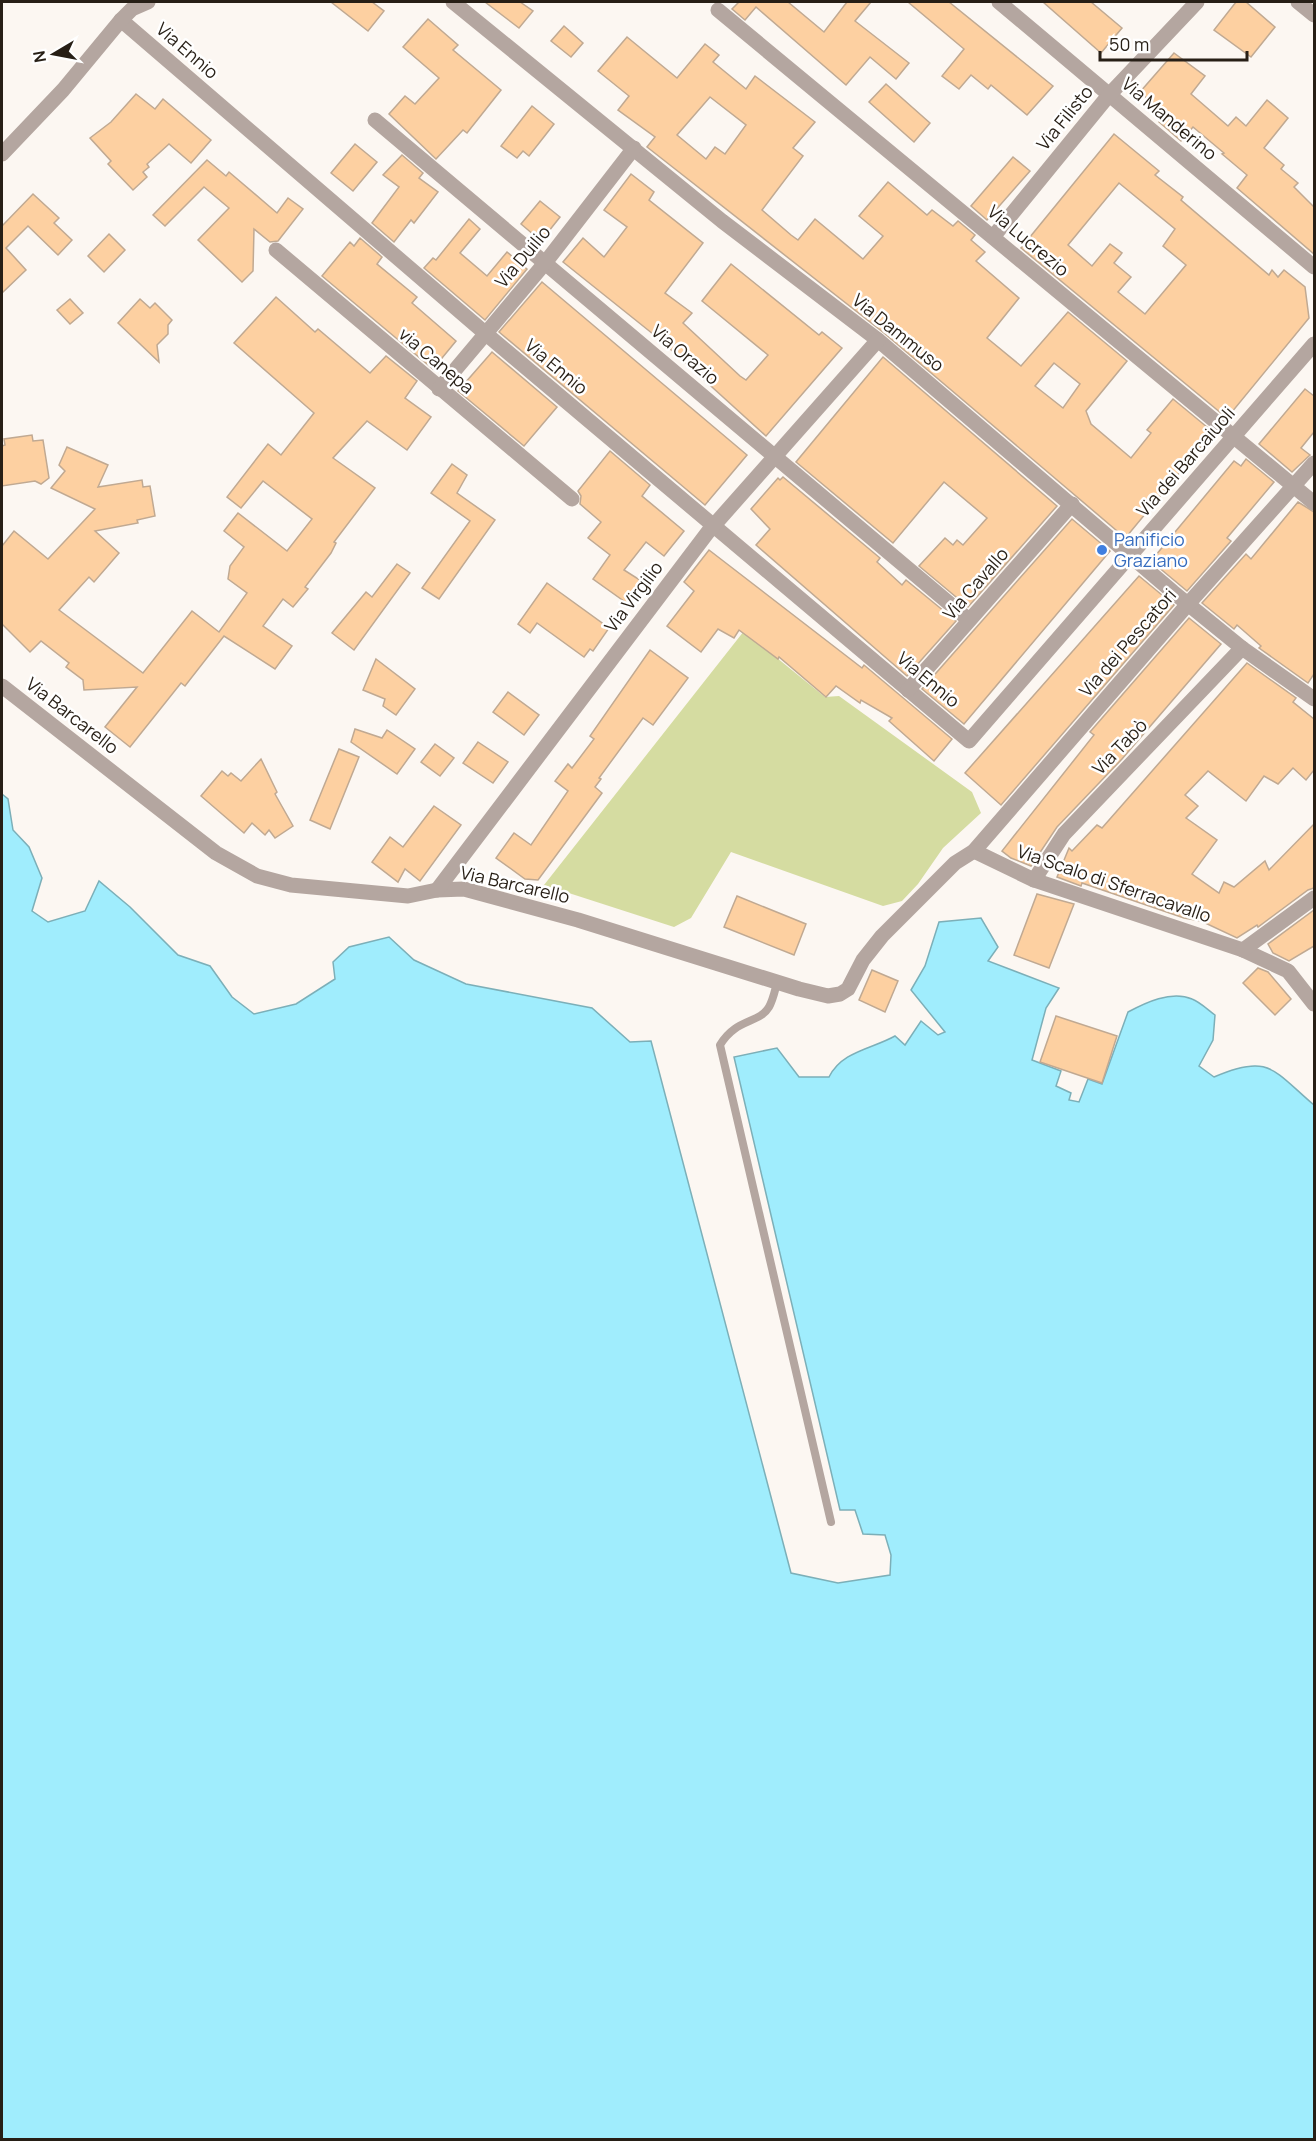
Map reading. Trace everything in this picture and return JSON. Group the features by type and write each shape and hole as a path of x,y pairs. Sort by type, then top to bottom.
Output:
{"street":[{"path":"2,154 63,90 121,20 132,9 148,2"},
{"name":"Via Dammuso","path":"453,2 722,221 878,340 1242,648 1313,695"},
{"name":"Via Manderino","path":"999,2 1314,267"},
{"name":"Via Filisto","path":"993,237 1109,95 1197,2"},
{"path":"1298,2 1314,15"},
{"name":"Via Lucrezio","path":"718,10 1314,502"},
{"name":"Via Ennio","path":"121,20 485,333 969,741"},
{"name":"Via Orazio","path":"375,120 969,620"},
{"name":"Via Duilio","path":"439,389 545,263 634,148"},
{"name":"via Canepa","path":"276,250 572,499"},
{"name":"Via Virgilio","path":"437,890 715,525 878,340"},
{"name":"Via dei Barcaiuoli","path":"969,741 1314,344"},
{"name":"Via dei Pescatori","path":"974,851 1188,604 1314,463"},
{"name":"Via Cavallo","path":"908,690 1072,504"},
{"name":"Via Tabò","path":"1034,880 1064,834 1242,648"},
{"name":"Via Barcarello","path":"2,686 216,853 245,872 282,883 341,890 412,896 437,890 464,889 497,896 777,983 828,996 840,994 848,989 863,960 882,936 955,862 974,851"},
{"name":"Via Scalo di Sferracavallo","path":"974,851 1034,880 1243,950 1288,971 1314,1004"},
{"path":"1243,950 1314,898"}],"lane":[{"path":"777,983 770,1006 761,1016 742,1022 728,1031 720,1045 831,1522"}],"green space":[{"path":"744,631 825,697 839,696 972,792 981,813 943,848 918,884 902,901 883,906 731,852 691,918 674,927 544,885"}],"water":[{"path":"2,794 8,799 13,830 29,847 42,878 32,911 48,922 85,911 99,881 130,907 178,955 210,966 232,997 254,1014 296,1004 335,979 333,962 349,947 389,937 414,960 466,984 592,1008 630,1042 651,1041 791,1573 838,1583 890,1575 891,1555 885,1535 863,1534 855,1510 840,1510 734,1057 777,1048 799,1077 829,1077 842,1061 850,1056 895,1036 905,1045 921,1021 938,1035 945,1032 911,990 925,966 939,922 981,918 998,947 988,961 1059,988 1046,1008 1032,1060 1061,1071 1056,1086 1071,1093 1069,1100 1079,1102 1088,1079 1102,1084 1128,1012 1158,999 1176,996 1195,1000 1215,1015 1213,1040 1199,1066 1214,1077 1247,1066 1269,1069 1289,1082 1314,1105 1314,2139 2,2139"}],"building":[{"path":"331,2 372,2 384,11 368,31"},
{"path":"485,2 520,2 533,11 519,28"},
{"path":"739,2 788,2 824,32 847,2 871,2 855,21 909,63 896,79 870,57 846,85 756,7 745,20 732,9"},
{"path":"908,2 949,2 1053,86 1027,115 991,85 988,89 971,75 959,89 942,76 964,49"},
{"path":"1043,2 1091,2 1122,28 1101,53"},
{"path":"1236,2 1246,2 1275,27 1251,57 1214,30"},
{"path":"428,19 458,45 453,50 501,90 467,133 463,130 436,159 389,114 405,96 415,104 439,78 403,47"},
{"path":"564,26 583,43 571,57 551,41"},
{"path":"627,37 677,78 705,44 719,55 713,62 746,89 755,76 815,122 793,148 803,156 762,210 791,235 798,240 815,219 863,259 883,236 859,216 888,182 927,215 932,210 953,226 958,221 975,235 971,240 985,252 976,261 1019,298 987,338 1021,366 1068,312 1127,361 1086,411 1091,424 1131,458 1151,433 1147,430 1173,399 1213,432 1127,536 1123,536 884,333 647,147 655,137 618,110 629,96 598,71","holes":["710,97 746,125 725,154 715,147 706,159 677,135","1054,363 1080,384 1063,408 1035,386"]},
{"path":"1174,53 1205,76 1191,94 1228,126 1236,117 1246,126 1267,100 1288,118 1264,148 1284,165 1281,169 1298,183 1294,187 1314,207 1314,254 1237,188 1247,175 1222,154 1224,153 1193,127 1181,141 1159,122 1165,115 1140,92"},
{"path":"886,84 930,123 914,142 869,102"},
{"path":"136,94 155,109 163,99 211,140 191,163 169,144 147,164 149,167 143,172 147,177 133,190 108,164 111,161 90,138 111,122"},
{"path":"532,106 554,124 529,156 523,151 517,158 501,146"},
{"path":"1114,134 1159,171 1155,175 1183,197 1181,200 1269,275 1272,270 1278,277 1284,270 1305,287 1309,318 1227,418 1021,248","holes":["1119,183 1175,229 1163,246 1186,265 1145,314 1118,292 1131,277 1114,263 1122,253 1110,244 1092,266 1068,245"]},
{"path":"355,144 377,162 353,191 331,173"},
{"path":"402,155 423,173 419,178 438,192 414,223 411,220 394,242 372,223 399,187 383,175"},
{"path":"1013,157 1030,171 987,220 971,206"},
{"path":"207,160 226,176 229,172 277,213 288,198 303,209 278,241 270,242 254,229 253,271 242,282 198,240 229,208 204,187 165,226 153,215"},
{"path":"631,174 654,192 649,200 703,243 665,293 692,313 683,323 740,376 746,380 768,355 702,301 731,264 819,335 822,332 842,348 766,436 658,338 563,262 583,238 604,257 627,227 604,210"},
{"path":"33,194 59,218 54,223 72,240 58,255 28,226 6,248 26,270 2,293 2,226"},
{"path":"540,201 560,217 541,241 521,224"},
{"path":"469,219 480,229 460,253 487,276 507,252 527,269 485,320 424,268 433,258 436,260"},
{"path":"109,234 125,250 104,272 88,256"},
{"path":"360,238 382,257 377,264 417,297 412,303 456,341 433,369 322,276 350,242 354,246"},
{"path":"542,282 747,455 705,505 499,332"},
{"path":"276,297 315,332 318,329 370,373 386,356 417,381 405,398 431,417 407,450 367,421 333,458 375,488 334,542 336,543 331,553 305,587 308,589 293,607 283,599 263,626 292,646 275,669 224,636 185,686 181,683 130,747 105,727 137,687 84,690 83,680 66,667 69,663 41,641 30,652 2,624 2,546 14,531 48,559 95,509 51,488 65,471 59,465 67,447 108,465 98,487 142,480 143,487 150,486 155,516 137,520 138,523 95,531 119,553 94,582 89,577 59,610 143,673 192,611 219,632 247,593 228,579 230,566 244,547 224,531 238,513 287,551 312,519 263,481 241,508 227,497 268,444 281,455 314,413 234,343"},
{"path":"70,299 83,313 70,324 57,310"},
{"path":"140,299 150,308 155,303 172,320 168,325 168,334 157,345 159,362 118,323"},
{"path":"492,352 557,407 524,446 458,391"},
{"path":"883,357 1057,506 968,607 919,566 945,538 953,545 957,540 963,545 987,518 944,482 893,543 796,462"},
{"path":"1305,389 1314,396 1314,432 1301,448 1310,455 1292,472 1259,444"},
{"path":"32,435 33,441 43,440 49,478 41,484 35,481 2,486 4,439"},
{"path":"610,451 650,485 642,496 684,531 664,556 646,542 624,570 643,582 628,604 593,579 610,555 588,538 601,522 580,504 581,496 578,491"},
{"path":"1246,459 1274,482 1227,538 1231,541 1187,591 1151,561 1234,461 1241,466"},
{"path":"452,464 467,475 457,493 495,520 439,599 422,588 470,521 431,493"},
{"path":"783,477 880,558 877,562 902,585 906,580 956,621 907,676 756,545 770,529 751,509 778,478 780,480"},
{"path":"1298,502 1314,512 1314,674 1308,683 1259,648 1261,646 1237,625 1234,629 1202,603 1246,554 1251,559"},
{"path":"1072,519 1110,551 964,724 922,689"},
{"path":"709,550 862,668 864,665 952,739 934,761 889,721 892,718 861,700 860,703 836,686 826,697 779,657 778,659 739,630 734,638 718,629 701,652 667,626 694,591 684,582"},
{"path":"397,564 410,573 354,650 332,633 366,592 372,597"},
{"path":"1139,576 1174,605 1001,805 965,773"},
{"path":"547,583 609,628 593,651 590,649 584,657 537,623 530,633 518,624"},
{"path":"1189,618 1221,644 1122,759 1057,827 1031,866 1011,858 1002,851 1094,735 1090,732"},
{"path":"650,650 688,678 653,725 643,718 599,778 601,779 595,787 602,793 538,880 525,879 496,858 514,833 531,845 568,791 555,781 568,764 572,768 594,739 590,736"},
{"path":"376,659 415,689 396,715 383,706 385,699 363,690"},
{"path":"1247,663 1296,698 1293,702 1314,719 1314,770 1306,780 1293,768 1278,784 1264,776 1246,801 1208,771 1185,795 1198,806 1186,818 1217,840 1192,874 1219,893 1224,882 1234,887 1265,861 1269,870 1314,824 1314,888 1258,927 1257,925 1237,938 1201,921 1184,918 1082,883 1081,886 1057,877 1069,848 1072,851 1097,825 1102,828"},
{"path":"508,692 539,715 524,735 493,712"},
{"path":"355,729 382,738 387,730 415,749 397,774 351,742"},
{"path":"478,742 508,762 493,783 463,763"},
{"path":"435,744 454,758 440,776 421,762"},
{"path":"339,749 359,757 330,829 310,820"},
{"path":"261,759 277,792 275,794 293,826 275,838 269,830 265,835 252,823 244,833 201,796 222,771 228,776 231,773 241,781"},
{"path":"434,806 461,825 420,881 405,869 398,882 372,862 390,837 403,847"},
{"path":"1037,894 1074,904 1049,968 1014,955"},
{"path":"737,896 806,924 794,955 724,927"},
{"path":"1314,910 1314,946 1289,961 1273,953 1268,944"},
{"path":"1258,968 1268,972 1291,999 1275,1015 1243,983"},
{"path":"872,970 898,981 885,1012 859,1000"},
{"path":"1056,1016 1117,1036 1102,1083 1040,1062"}],"place":[{"name":"Panificio Graziano","path":"1102,550"}]}
